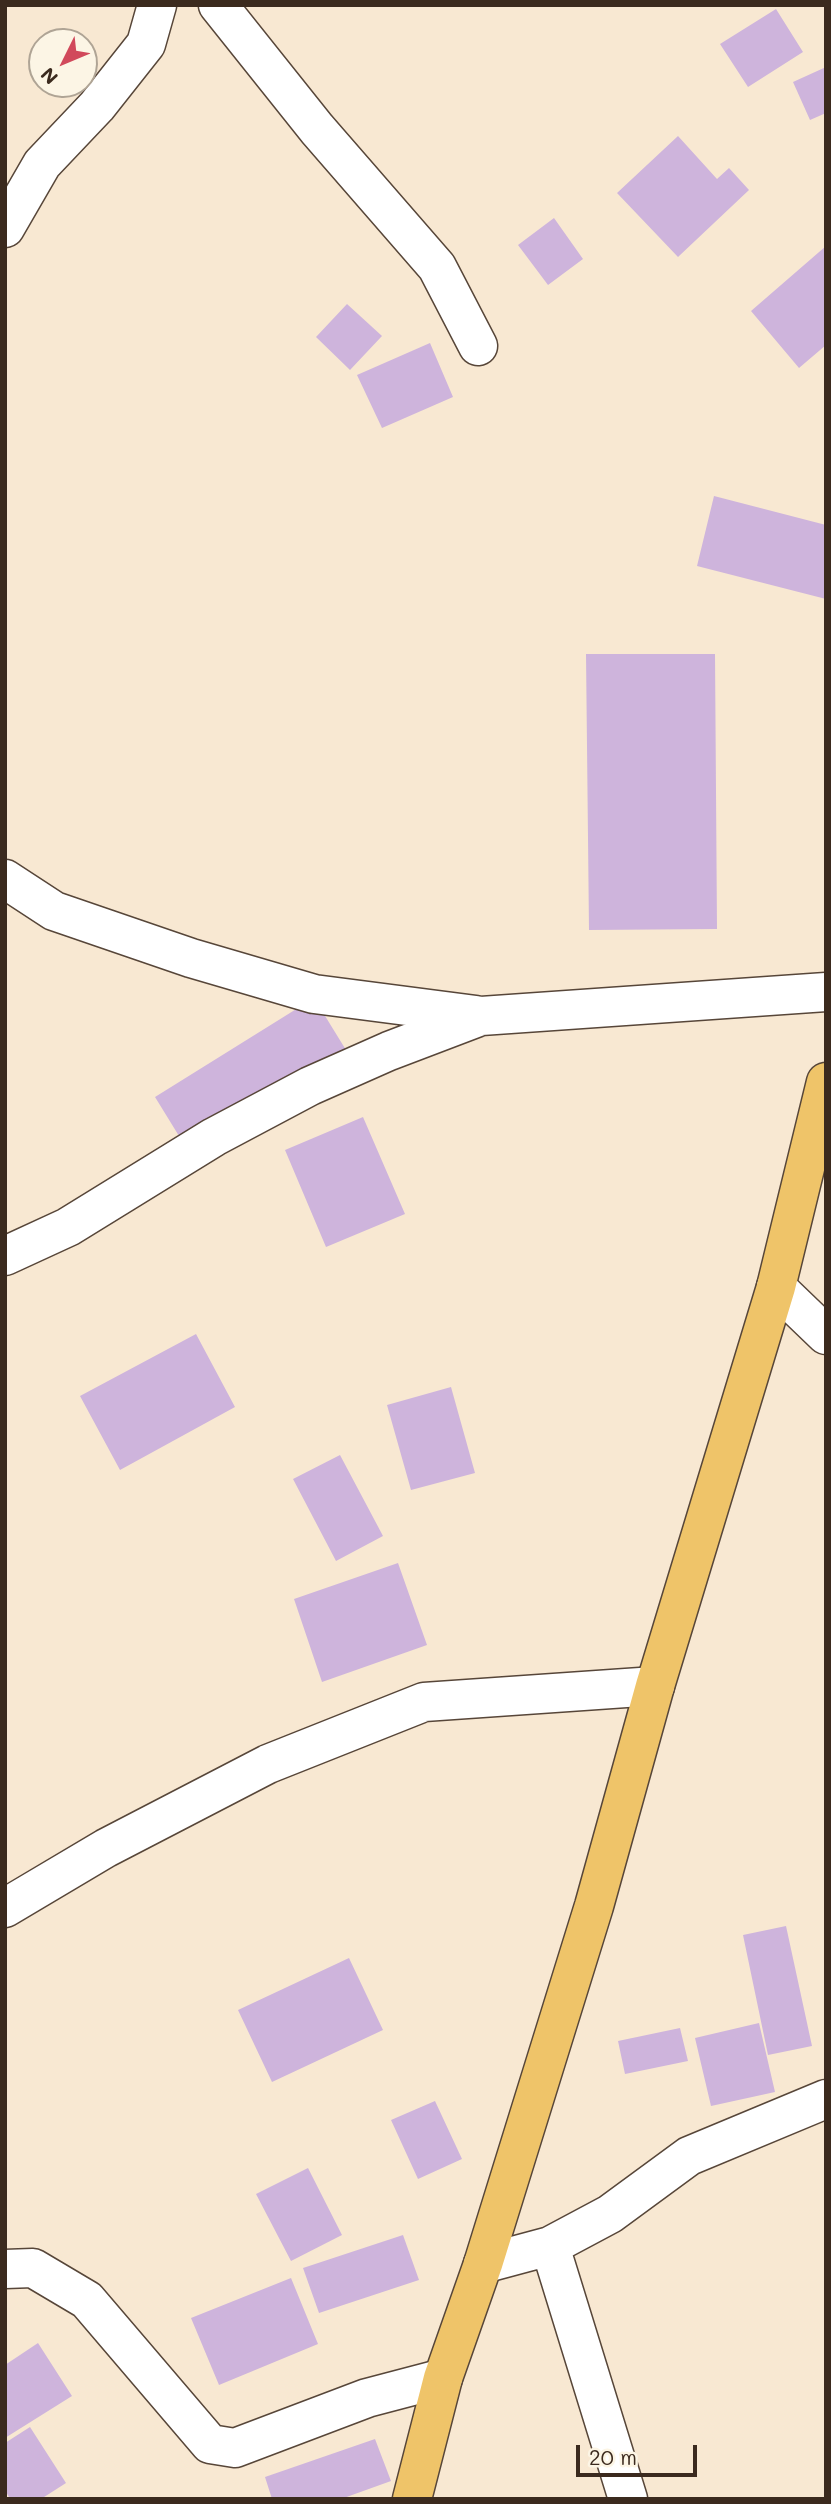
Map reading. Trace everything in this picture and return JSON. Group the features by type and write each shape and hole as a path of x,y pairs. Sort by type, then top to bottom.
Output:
{"main road":[{"path":"412,2499 443,2378 483,2264 594,1906 655,1686 776,1287 826,1082"}],"street":[{"path":"5,228 42,164 97,106 146,44 157,5"},
{"path":"218,5 317,129 437,267 478,346"},
{"path":"5,878 54,911 191,958 313,994 481,1016 826,992"},
{"path":"5,1256 68,1227 214,1137 310,1086 389,1051 481,1016"},
{"path":"776,1287 826,1335"},
{"path":"5,1908 107,1848 268,1764 424,1702 655,1686"},
{"path":"483,2264 550,2246 610,2214 689,2156 826,2099"},
{"path":"550,2246 628,2499"},
{"path":"5,2269 33,2268 87,2300 210,2444 235,2448 368,2398 443,2378"}],"building":[{"path":"776,9 803,52 748,87 720,44"},
{"path":"826,67 826,113 810,120 793,82"},
{"path":"678,136 717,179 729,168 749,190 678,257 617,193"},
{"path":"554,218 583,259 548,285 518,245"},
{"path":"826,246 826,345 799,368 751,311"},
{"path":"347,304 382,336 350,370 316,337"},
{"path":"430,343 453,397 382,428 357,375"},
{"path":"714,496 826,525 826,599 697,566"},
{"path":"586,654 715,654 717,929 589,930"},
{"path":"314,998 346,1050 187,1149 155,1097"},
{"path":"363,1117 405,1214 326,1247 285,1150"},
{"path":"196,1334 235,1407 120,1470 80,1396"},
{"path":"451,1387 475,1473 411,1490 387,1405"},
{"path":"340,1455 383,1536 336,1561 293,1479"},
{"path":"398,1563 427,1645 322,1682 294,1599"},
{"path":"786,1926 812,2046 768,2055 743,1935"},
{"path":"349,1958 383,2030 272,2082 238,2010"},
{"path":"759,2023 775,2092 711,2106 695,2038"},
{"path":"680,2028 688,2061 625,2074 618,2041"},
{"path":"435,2101 462,2159 418,2179 391,2120"},
{"path":"308,2168 342,2235 291,2261 256,2194"},
{"path":"403,2235 419,2280 319,2313 303,2268"},
{"path":"291,2278 318,2344 219,2385 191,2318"},
{"path":"38,2343 72,2396 5,2438 5,2365"},
{"path":"30,2427 66,2483 41,2499 10,2499 5,2490 5,2443"},
{"path":"375,2439 391,2481 341,2499 272,2499 265,2477"}]}
